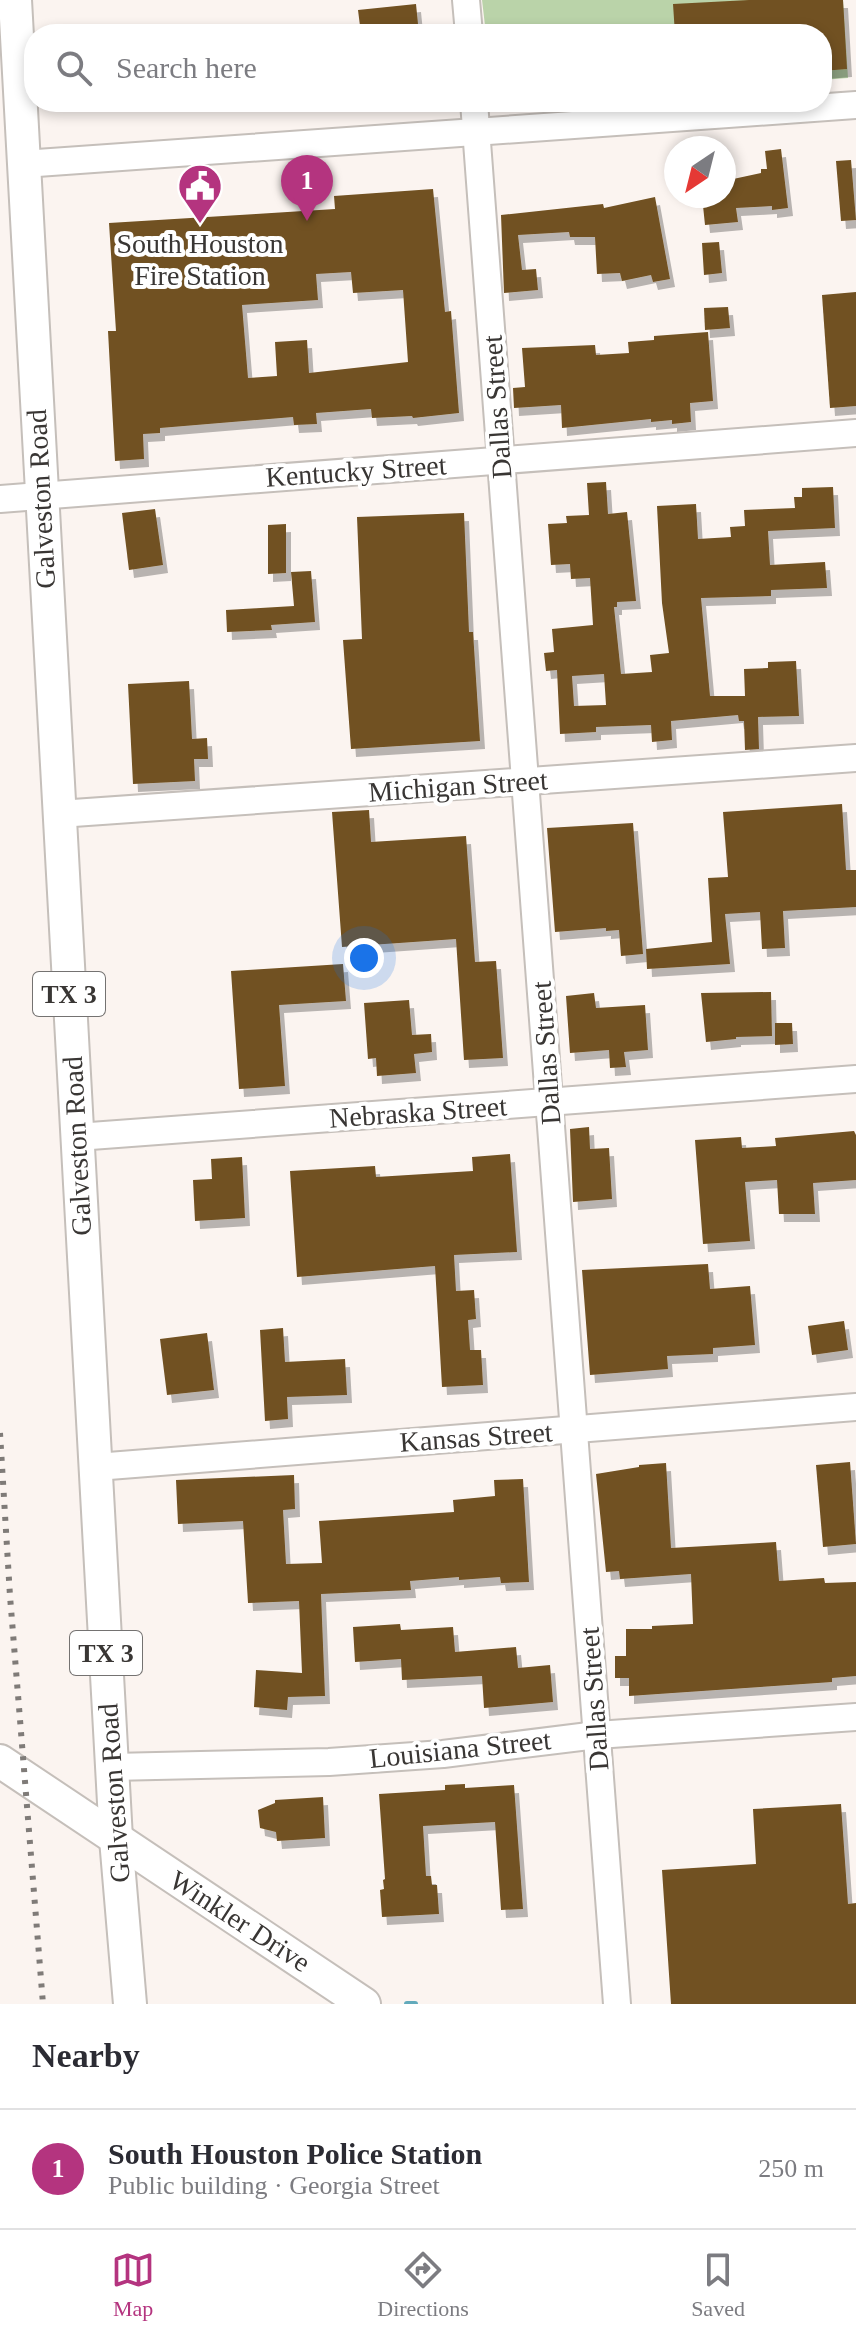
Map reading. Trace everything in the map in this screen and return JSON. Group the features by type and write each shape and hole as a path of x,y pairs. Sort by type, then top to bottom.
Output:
{"main road":[{"name":"Galveston Road","path":"15,0 116,1839 130,2004"},
{"name":"Winkler Drive","path":"0,1761 364,2004"}],"street":[{"path":"466,0 468,24"},
{"path":"832,107 856,105"},
{"name":"Dallas Street","path":"475,112 617,2004"},
{"path":"23,164 757,112"},
{"name":"Kentucky Street","path":"0,499 856,433"},
{"name":"Michigan Street","path":"59,814 856,758"},
{"name":"Nebraska Street","path":"77,1137 856,1079"},
{"name":"Kansas Street","path":"96,1467 856,1407"},
{"name":"Louisiana Street","path":"112,1767 343,1761 443,1754 597,1735 856,1717"}],"green space":[{"path":"482,0 843,0 848,78 832,79 832,24 485,24"}],"building":[{"path":"843,0 847,69 832,70 832,24 674,24 673,4"},
{"path":"416,4 418,24 360,24 358,10"},
{"path":"781,149 788,208 736,208 736,178 767,169 765,151"},
{"path":"851,160 856,220 841,221 836,161"},
{"path":"433,189 445,312 451,311 459,413 372,418 371,409 316,413 317,424 294,425 293,417 160,428 160,433 143,434 144,459 115,461 108,331 116,331 109,223 335,209 334,196","holes":["351,272 353,293 403,290 408,362 309,373 307,340 275,342 277,376 248,378 242,305 318,300 316,274"]},
{"path":"655,197 670,279 653,282 651,275 622,281 620,273 597,274 595,237 570,237 569,232 518,235 522,270 536,269 538,290 504,293 501,215 603,204 604,208"},
{"path":"703,208 736,208 738,222 705,225"},
{"path":"719,242 722,273 704,275 702,243"},
{"path":"856,292 856,406 830,408 822,295"},
{"path":"728,307 730,328 705,330 704,308"},
{"path":"708,332 713,401 690,403 691,422 672,424 672,420 651,422 651,419 562,428 561,405 514,408 513,388 525,387 522,348 595,345 596,355 629,353 628,342 654,340 654,336"},
{"path":"606,482 608,514 627,512 636,601 617,602 617,607 614,607 621,674 652,672 650,655 669,653 662,603 657,506 696,504 698,539 731,537 730,527 745,526 744,510 795,508 794,497 802,497 802,488 833,487 835,528 768,531 770,565 825,562 827,588 771,590 771,596 701,598 710,696 745,696 744,669 768,668 768,662 796,661 799,716 758,717 759,749 745,750 744,721 739,721 738,715 671,721 672,740 652,742 651,725 596,727 596,732 560,734 557,670 546,671 544,653 554,652 552,629 593,625 590,578 571,579 570,564 551,565 548,524 567,523 566,516 589,515 587,483","holes":["604,674 606,705 574,706 572,676"]},
{"path":"155,509 163,565 129,570 122,513"},
{"path":"464,513 469,632 473,632 480,741 351,749 343,640 362,639 357,517"},
{"path":"286,524 286,573 268,574 268,525"},
{"path":"311,571 315,622 271,625 272,630 227,632 226,610 294,606 291,572"},
{"path":"189,681 192,739 207,738 208,759 194,759 195,781 133,784 128,684"},
{"path":"842,804 846,870 856,870 856,907 783,911 785,948 762,949 760,912 725,914 730,964 647,969 646,949 712,942 708,878 728,877 723,812"},
{"path":"369,810 371,842 466,836 475,962 496,961 503,1058 464,1060 456,939 342,947 332,812"},
{"path":"633,823 643,954 621,956 619,930 606,931 606,928 555,932 547,828"},
{"path":"343,964 346,1001 279,1005 285,1086 239,1089 231,971"},
{"path":"771,992 772,1036 706,1042 701,993"},
{"path":"594,993 596,1008 645,1005 648,1050 624,1052 626,1067 610,1068 609,1050 570,1053 566,996"},
{"path":"409,1000 412,1035 431,1034 432,1052 414,1054 416,1073 377,1076 376,1058 368,1059 364,1003"},
{"path":"775,1023 792,1023 793,1044 775,1045"},
{"path":"589,1127 590,1149 609,1148 612,1199 573,1202 570,1129"},
{"path":"854,1131 856,1180 813,1183 815,1214 779,1214 777,1180 745,1182 750,1241 703,1244 695,1140 741,1137 742,1148 776,1146 775,1138"},
{"path":"510,1154 517,1252 454,1255 456,1291 474,1290 476,1319 468,1320 470,1350 481,1350 483,1385 442,1387 435,1266 297,1277 290,1171 375,1166 376,1177 473,1171 472,1157"},
{"path":"242,1157 245,1218 195,1221 193,1180 212,1179 211,1159"},
{"path":"708,1264 710,1289 750,1286 755,1345 713,1348 713,1354 667,1356 668,1369 590,1375 582,1270"},
{"path":"844,1321 848,1350 812,1355 808,1326"},
{"path":"283,1328 285,1362 345,1359 347,1395 287,1397 288,1419 265,1421 260,1330"},
{"path":"207,1333 214,1390 167,1395 160,1339"},
{"path":"850,1462 856,1544 823,1547 816,1465"},
{"path":"666,1463 671,1548 776,1542 779,1581 824,1578 825,1583 856,1582 856,1676 832,1678 832,1682 629,1696 629,1678 615,1678 615,1656 626,1656 626,1629 693,1624 691,1574 620,1579 619,1571 606,1572 596,1474"},
{"path":"294,1475 295,1509 283,1510 286,1564 322,1563 319,1521 454,1512 453,1500 495,1496 494,1480 523,1479 529,1582 501,1583 500,1577 459,1580 459,1577 410,1581 411,1590 321,1594 325,1696 288,1697 287,1710 254,1707 256,1670 302,1673 299,1601 248,1603 243,1521 178,1524 176,1480"},
{"path":"400,1624 401,1630 453,1627 455,1652 516,1647 518,1668 550,1665 553,1702 484,1708 482,1676 402,1680 401,1659 355,1662 353,1627"},
{"path":"465,1784 465,1788 514,1785 523,1909 501,1910 495,1822 423,1826 426,1876 431,1876 432,1885 437,1885 439,1914 382,1917 380,1890 384,1889 385,1879 379,1794 445,1790 445,1785"},
{"path":"323,1797 325,1838 277,1841 276,1832 260,1828 258,1810 275,1803 275,1800"},
{"path":"841,1804 848,1904 856,1903 856,2004 671,2004 662,1870 756,1864 753,1809"}],"waterway":[{"path":"407,2004 415,2004"}],"railway":[{"path":"0,1433 43,2004"}],"place":[{"name":"South Houston Police Station","path":"307,221"},
{"name":"South Houston Fire Station","path":"200,225"}]}
